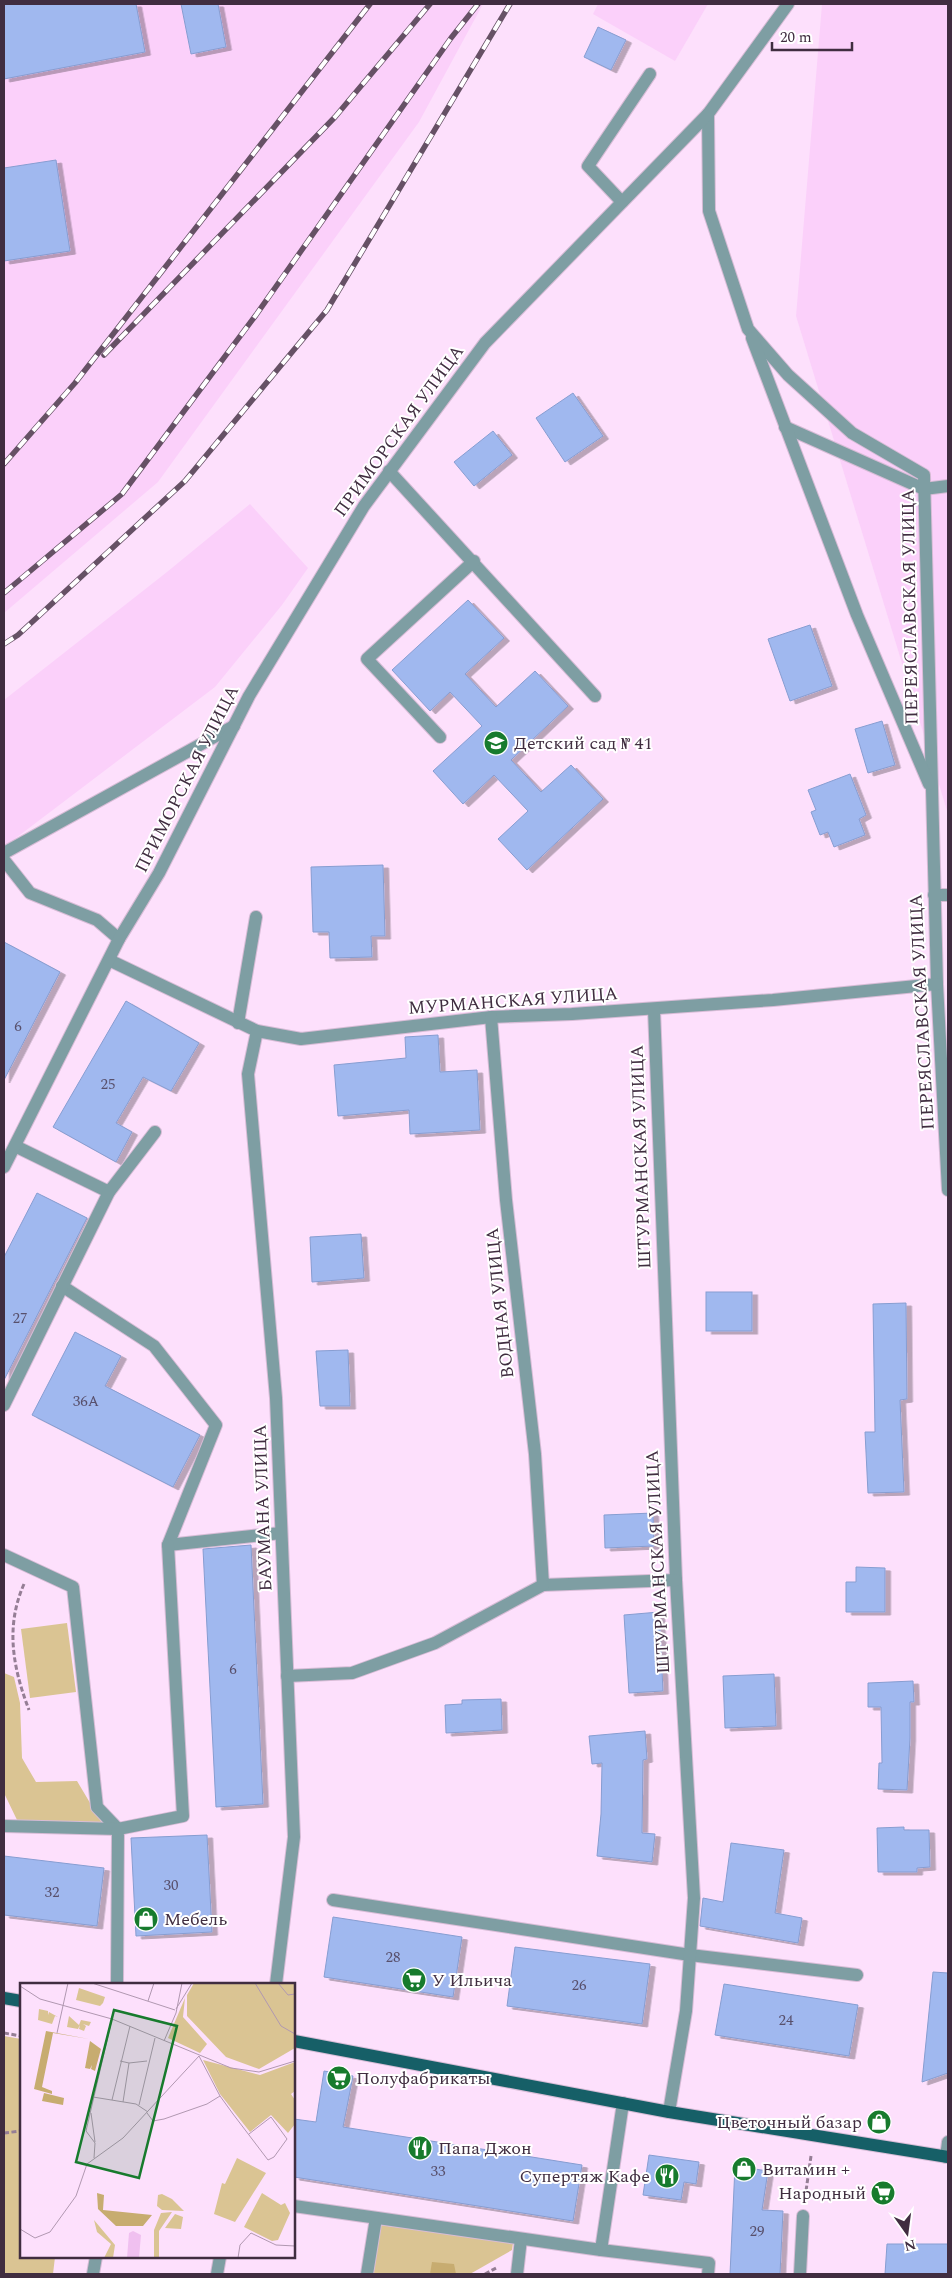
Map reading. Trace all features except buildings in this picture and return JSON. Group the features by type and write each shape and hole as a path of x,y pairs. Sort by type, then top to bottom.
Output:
{"main road":[{"path":"4,1998 20,2001"},
{"path":"295,2041 669,2112 947,2157"}],"street":[{"name":"ПРИМОРСКАЯ УЛИЦА","path":"4,1167 119,939 159,873 249,696 364,506 484,343 708,114 788,4"},
{"path":"622,202 588,166 650,74"},
{"name":"ПЕРЕЯСЛАВСКАЯ УЛИЦА","path":"708,114 709,211 748,329 788,376 852,433 924,475 934,895 948,1190"},
{"path":"748,329 857,615 932,791"},
{"path":"785,427 924,489 948,486"},
{"path":"389,471 474,561 595,696"},
{"path":"440,737 367,659 474,561"},
{"path":"4,853 234,726"},
{"path":"4,860 30,893 97,920 119,939"},
{"path":"934,895 948,895"},
{"path":"238,1023 256,917"},
{"name":"МУРМАНСКАЯ УЛИЦА","path":"109,960 257,1031 301,1039 491,1017 654,1009 937,984"},
{"name":"ШТУРМАНСКАЯ УЛИЦА","path":"654,1009 676,1580 694,1898 686,2012 669,2112"},
{"name":"ВОДНАЯ УЛИЦА","path":"491,1017 506,1200 535,1454 543,1585"},
{"name":"БАУМАНА УЛИЦА","path":"257,1031 248,1074 276,1398 294,1837 276,1983"},
{"path":"4,1405 109,1192 155,1132"},
{"path":"15,1146 109,1192"},
{"path":"4,1826 118,1829 183,1816 168,1545 216,1426 154,1346 62,1286"},
{"path":"168,1545 281,1532"},
{"path":"4,1554 73,1587 97,1807 118,1829 117,1983"},
{"path":"286,1676 352,1673 435,1643 543,1585 676,1580"},
{"path":"333,1900 690,1955 857,1975"},
{"path":"601,2250 623,2103"},
{"path":"947,2157 948,2142"},
{"path":"295,2206 601,2250 709,2262 708,2274"},
{"path":"800,2274 803,2216"},
{"path":"367,2274 376,2218"},
{"path":"517,2274 521,2239"},
{"path":"93,2274 96,2258"},
{"path":"218,2274 220,2258"}],"path":[{"path":"30,1710 15,1661 12,1625 21,1592 32,1568"},
{"path":"4,2033 20,2036"},
{"path":"4,2133 20,2131"},
{"path":"803,2216 811,2156"}],"shaded area":[{"path":"4,4 483,4 419,122 158,482 4,613"},
{"path":"598,4 708,4 675,61 593,14"},
{"path":"822,4 948,4 948,814 796,316"},
{"path":"250,504 308,568 282,605 215,687 4,847 4,700"},
{"path":"67,1623 76,1692 30,1698 21,1629"},
{"path":"4,1673 14,1677 20,1703 22,1758 36,1782 77,1781 102,1823 18,1822 4,1793"},
{"path":"4,2036 20,2039 20,2258 55,2258 53,2274 4,2274"},
{"path":"380,2225 513,2243 512,2250 470,2274 372,2274"},
{"path":"432,2262 454,2264 456,2274 430,2274"}],"railway":[{"path":"4,464 75,383 370,4"},
{"path":"104,355 335,117 430,4"},
{"path":"4,593 122,494 256,315 451,38 478,4"},
{"path":"4,644 18,635 185,481 327,310 510,4"}],"place":[{"name":"Детский сад № 41","path":"496,743"},
{"name":"Мебель","path":"146,1919"},
{"name":"У Ильича","path":"414,1980"},
{"name":"Полуфабрикаты","path":"339,2078"},
{"name":"Цветочный базар","path":"879,2122"},
{"name":"Папа Джон","path":"420,2148"},
{"name":"Витамин +","path":"744,2169"},
{"name":"Супертяж Кафе","path":"667,2176"},
{"name":"Народный","path":"883,2193"}]}
